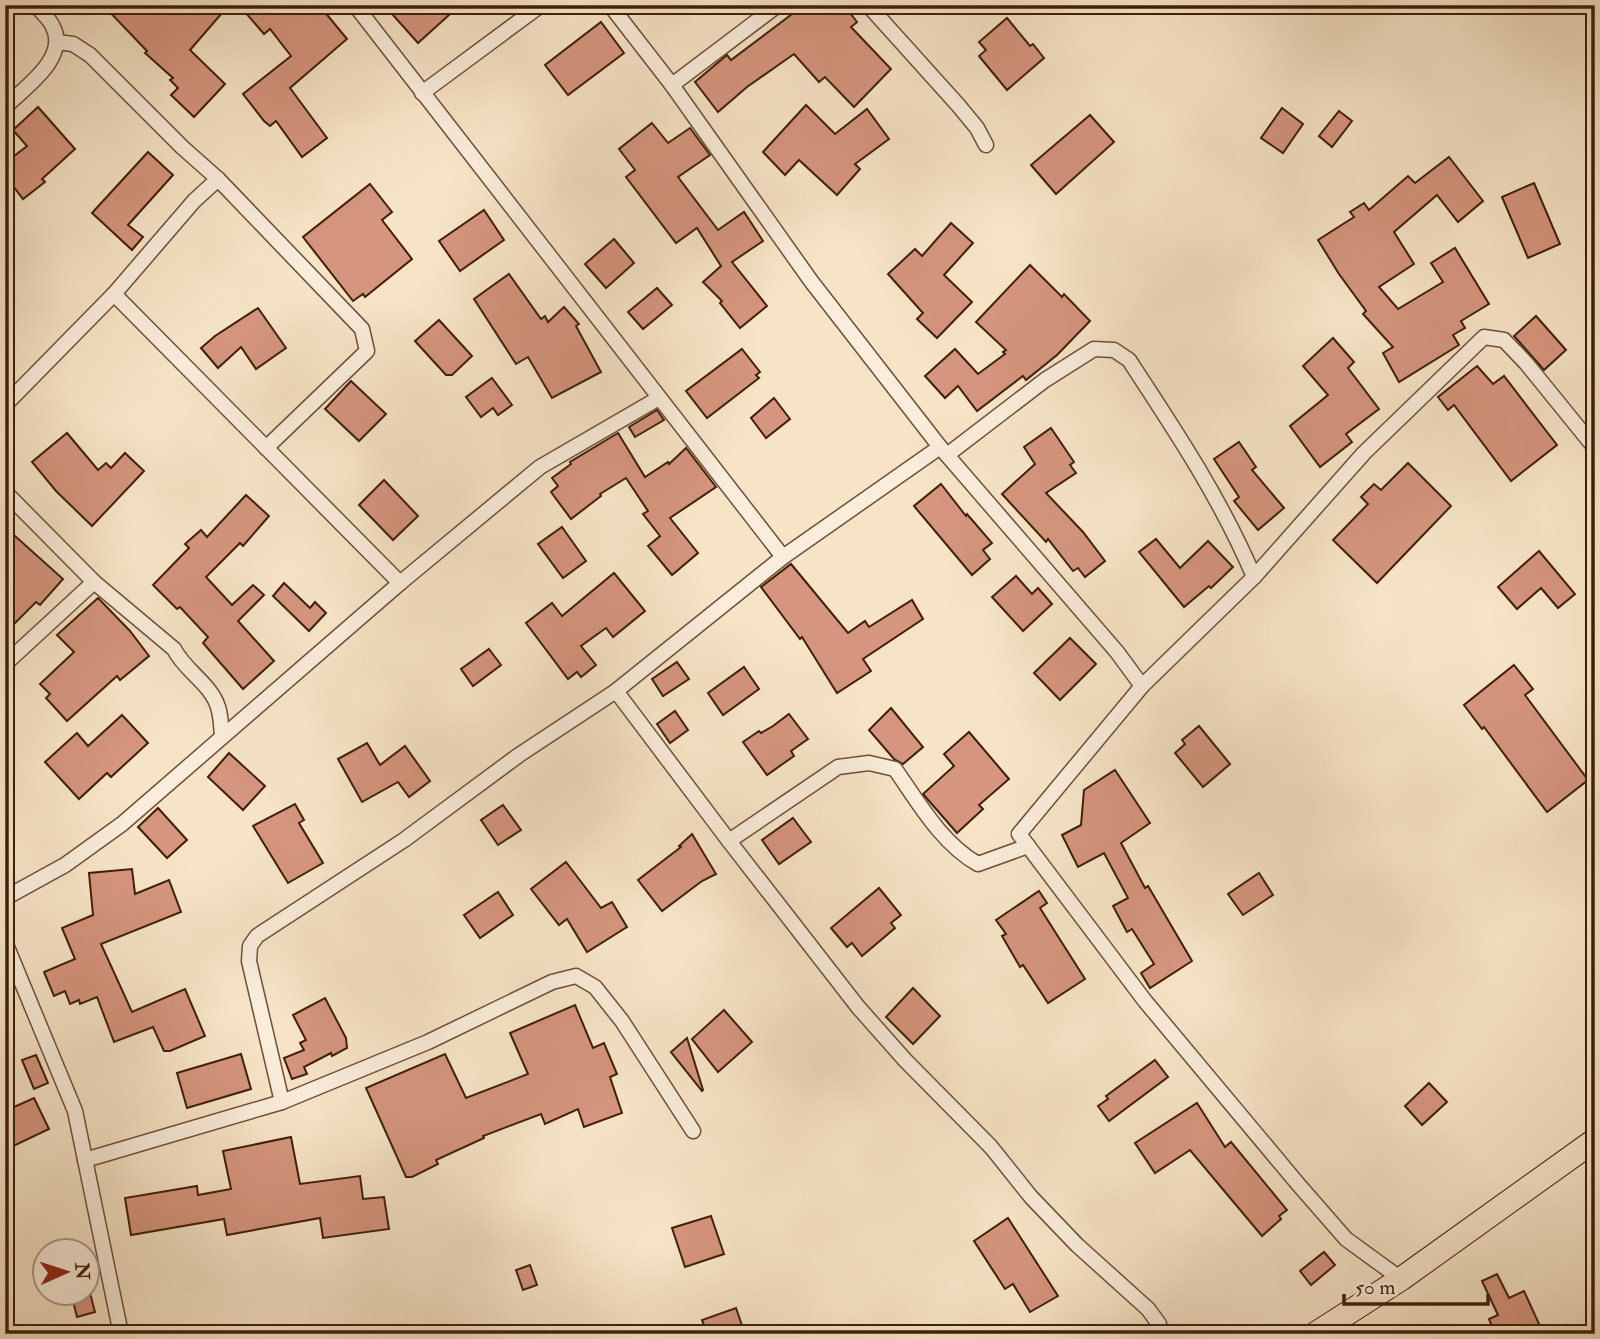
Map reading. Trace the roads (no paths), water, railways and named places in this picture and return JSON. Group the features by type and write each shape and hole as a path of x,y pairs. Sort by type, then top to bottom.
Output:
{"main road":[{"path":"1315,1334 1401,1279 1595,1140"}],"street":[{"path":"5,107 54,55 57,42 53,26 36,5"},
{"path":"355,5 783,557"},
{"path":"422,93 541,5"},
{"path":"610,5 672,85 811,281 944,451 1142,686"},
{"path":"672,85 778,5"},
{"path":"868,5 958,105 977,128 986,145"},
{"path":"57,42 73,44 90,55 182,147 218,178 362,328 368,351 266,448"},
{"path":"5,405 114,294 194,201 218,178"},
{"path":"114,294 400,583"},
{"path":"1401,1279 1346,1239 1298,1184 1145,1001 1018,834 1142,686 1254,577 1364,453 1485,337 1504,340 1595,448"},
{"path":"282,1102 249,961 250,946 257,936 404,840 519,755 616,691 783,557 1094,349 1114,350 1129,360 1194,459 1234,531 1254,577"},
{"path":"5,898 65,865 122,824 400,583 540,467 659,398"},
{"path":"5,492 94,582 174,649 218,705 222,736"},
{"path":"5,664 94,582"},
{"path":"616,691 858,1007 905,1060 991,1147 1031,1197 1076,1245 1148,1309 1159,1324 1161,1334"},
{"path":"729,841 838,767 869,763 895,769 961,854 978,864 1028,846"},
{"path":"5,942 11,975 75,1111 121,1334"},
{"path":"85,1160 282,1102 428,1042 552,982 576,976 595,987 622,1021 693,1131"}]}
